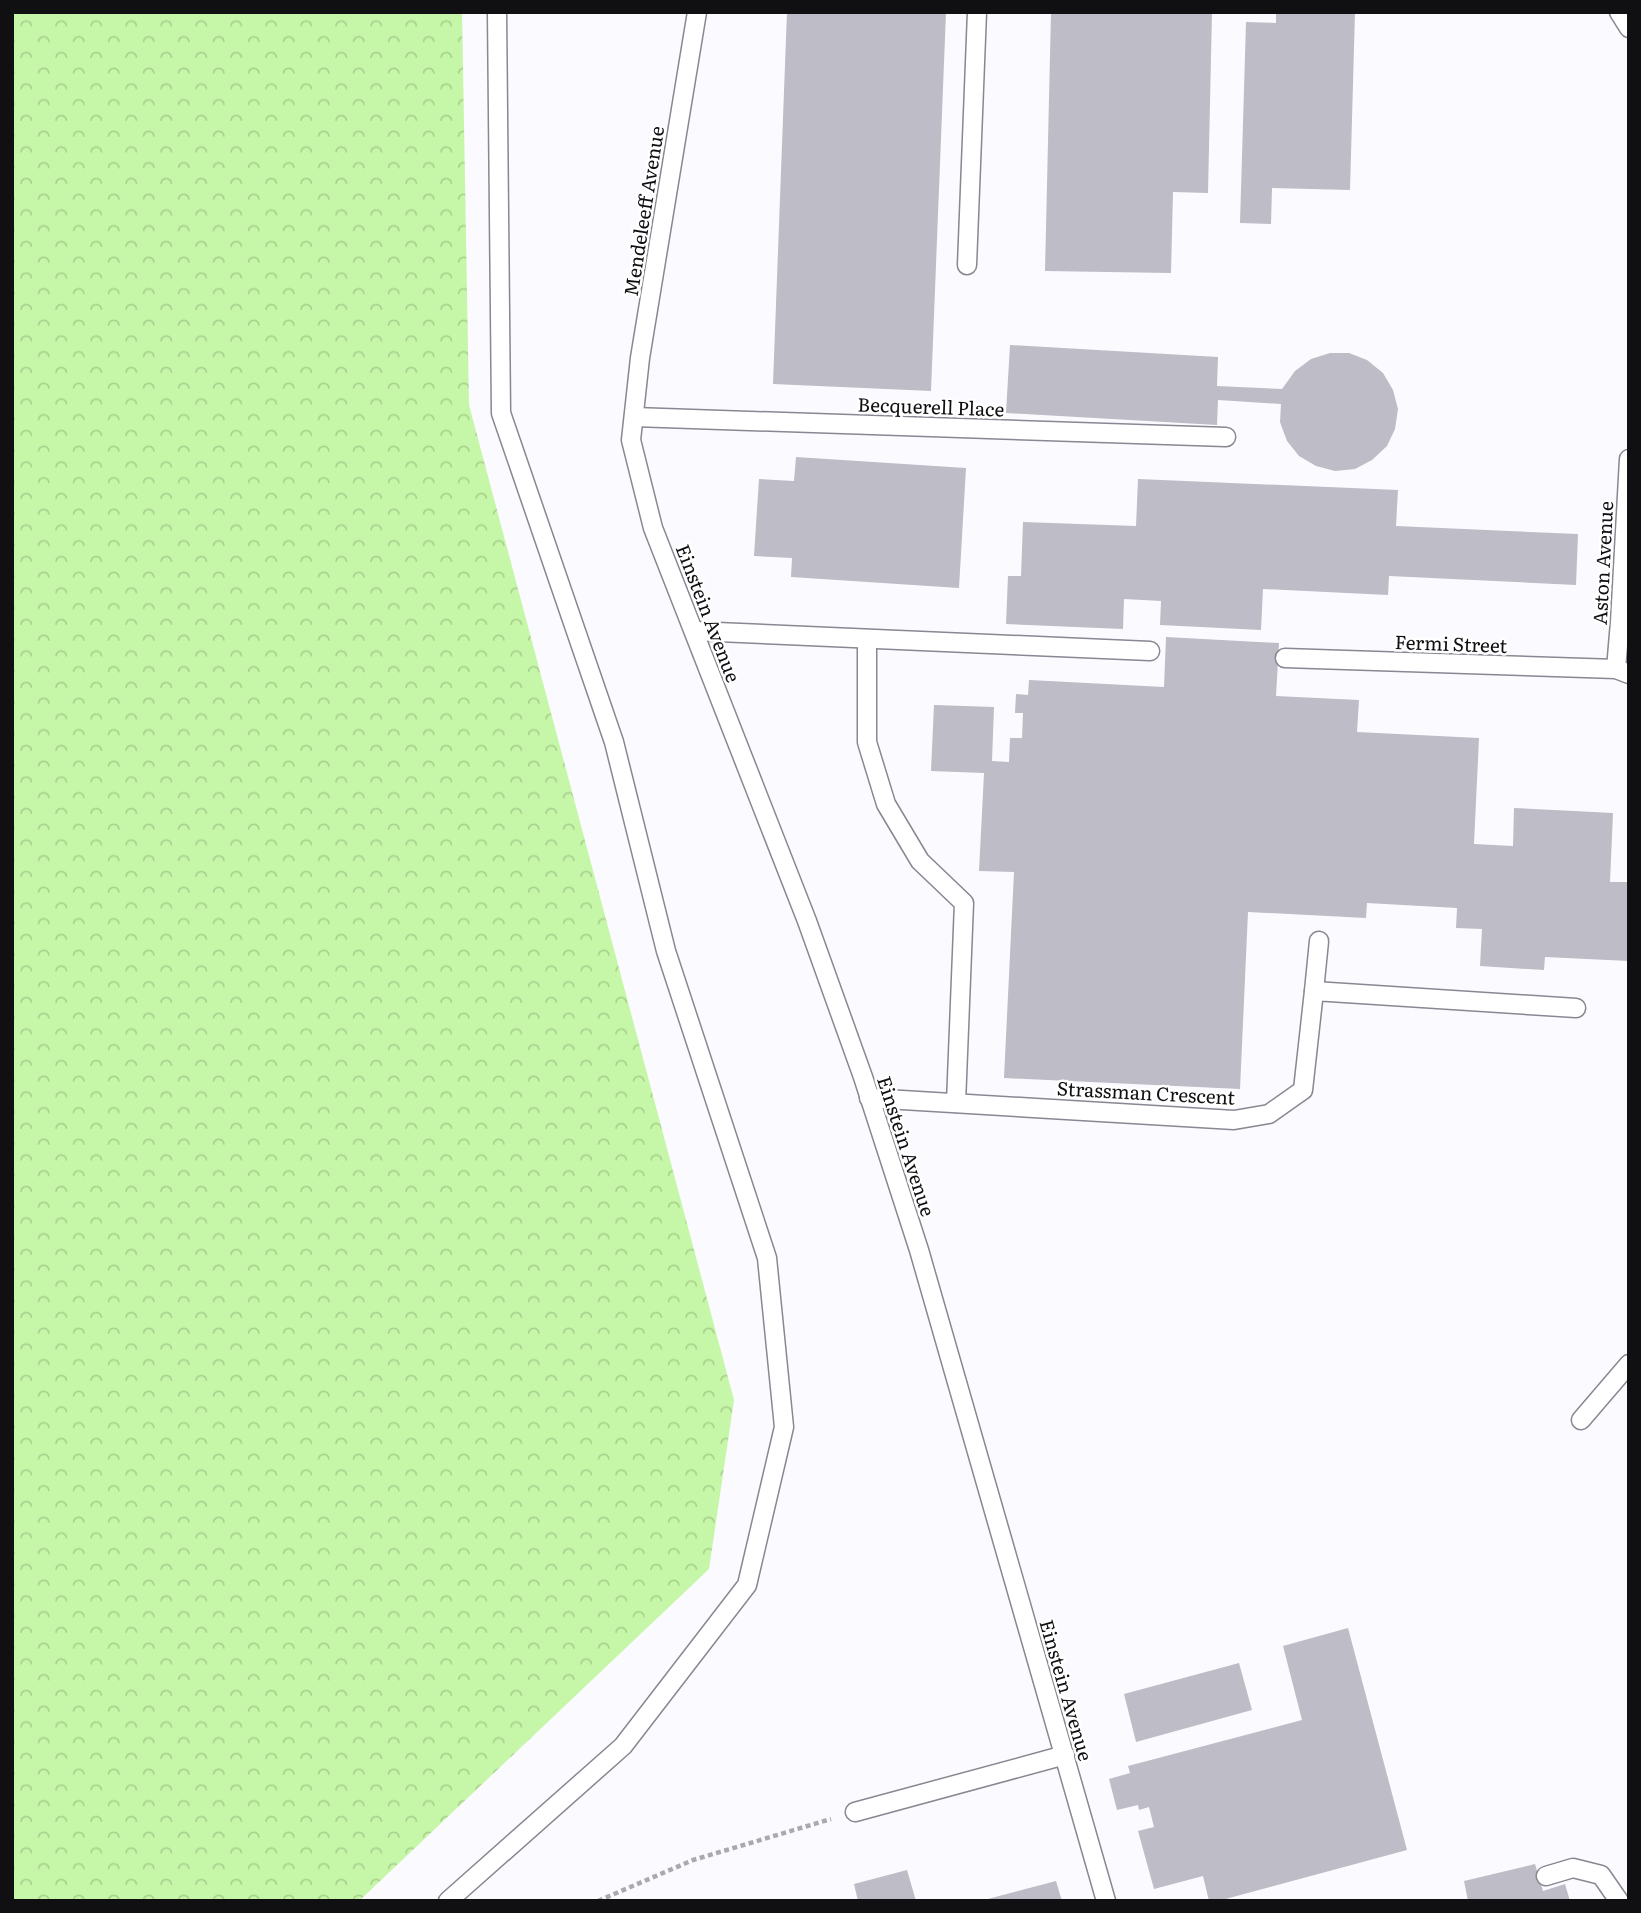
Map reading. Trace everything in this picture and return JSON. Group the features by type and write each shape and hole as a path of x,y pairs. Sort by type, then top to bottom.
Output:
{"lane":[{"path":"448,1901 622,1746 747,1585 784,1427 767,1258 666,951 614,742 501,413 497,12"},
{"name":"Mendeleeff Avenue","path":"634,417 640,358 697,12"},
{"path":"967,265 977,12"},
{"path":"1619,12 1629,28"},
{"name":"Becquerell Place","path":"634,417 1226,437"},
{"name":"Einstein Avenue","path":"634,417 631,440 653,528 807,921 919,1250 1106,1901"},
{"name":"Aston Avenue","path":"1622,671 1620,622 1629,459"},
{"path":"694,631 1150,652"},
{"path":"866,639 867,742 886,804 920,861 964,903 956,1103"},
{"name":"Fermi Street","path":"1285,658 1622,671"},
{"name":"Strassman Crescent","path":"869,1098 1234,1120 1269,1114 1303,1090 1319,941"},
{"path":"1314,991 1576,1008"},
{"path":"1581,1420 1629,1364"},
{"path":"855,1812 1065,1755"},
{"path":"1546,1876 1573,1868 1601,1875 1619,1901"}],"path":[{"path":"598,1901 693,1860 855,1812"}],"green space":[{"path":"12,12 462,12 469,405 734,1400 709,1569 359,1901 12,1901"}],"building":[{"path":"787,12 946,12 931,391 773,384"},
{"path":"1051,12 1212,12 1208,193 1173,192 1171,273 1045,271"},
{"path":"1276,12 1355,12 1350,190 1272,188 1271,224 1240,223 1246,22 1276,23"},
{"path":"1010,345 1218,357 1217,386 1282,389 1295,371 1311,359 1330,353 1349,353 1367,360 1383,373 1393,390 1398,409 1395,429 1387,446 1372,460 1355,469 1335,471 1316,466 1299,456 1287,441 1280,422 1281,404 1218,400 1217,425 1006,413"},
{"path":"796,457 966,468 959,588 791,577 792,558 754,556 759,479 794,481"},
{"path":"1138,479 1398,490 1396,526 1578,534 1576,585 1389,576 1388,595 1263,589 1261,630 1160,625 1161,601 1124,599 1123,629 1006,624 1008,576 1021,576 1023,522 1136,526"},
{"path":"1166,637 1279,643 1276,696 1359,700 1357,732 1479,738 1474,844 1513,846 1514,808 1613,813 1610,882 1629,882 1629,961 1545,957 1544,970 1480,966 1482,929 1456,928 1457,908 1367,903 1366,918 1248,912 1240,1089 1004,1078 1014,872 979,871 984,773 931,771 934,705 994,707 992,761 1009,762 1010,738 1022,738 1023,713 1015,713 1016,694 1028,695 1029,680 1164,687"},
{"path":"1348,1628 1407,1850 1218,1901 1209,1901 1203,1876 1154,1889 1138,1831 1154,1827 1149,1807 1139,1810 1138,1805 1117,1810 1109,1779 1130,1773 1128,1766 1302,1720 1283,1646"},
{"path":"1239,1663 1252,1710 1136,1742 1124,1694"},
{"path":"1535,1864 1543,1891 1565,1884 1570,1901 1468,1901 1464,1881"},
{"path":"907,1870 916,1901 858,1901 854,1884"},
{"path":"1056,1881 1062,1901 984,1900"}]}
